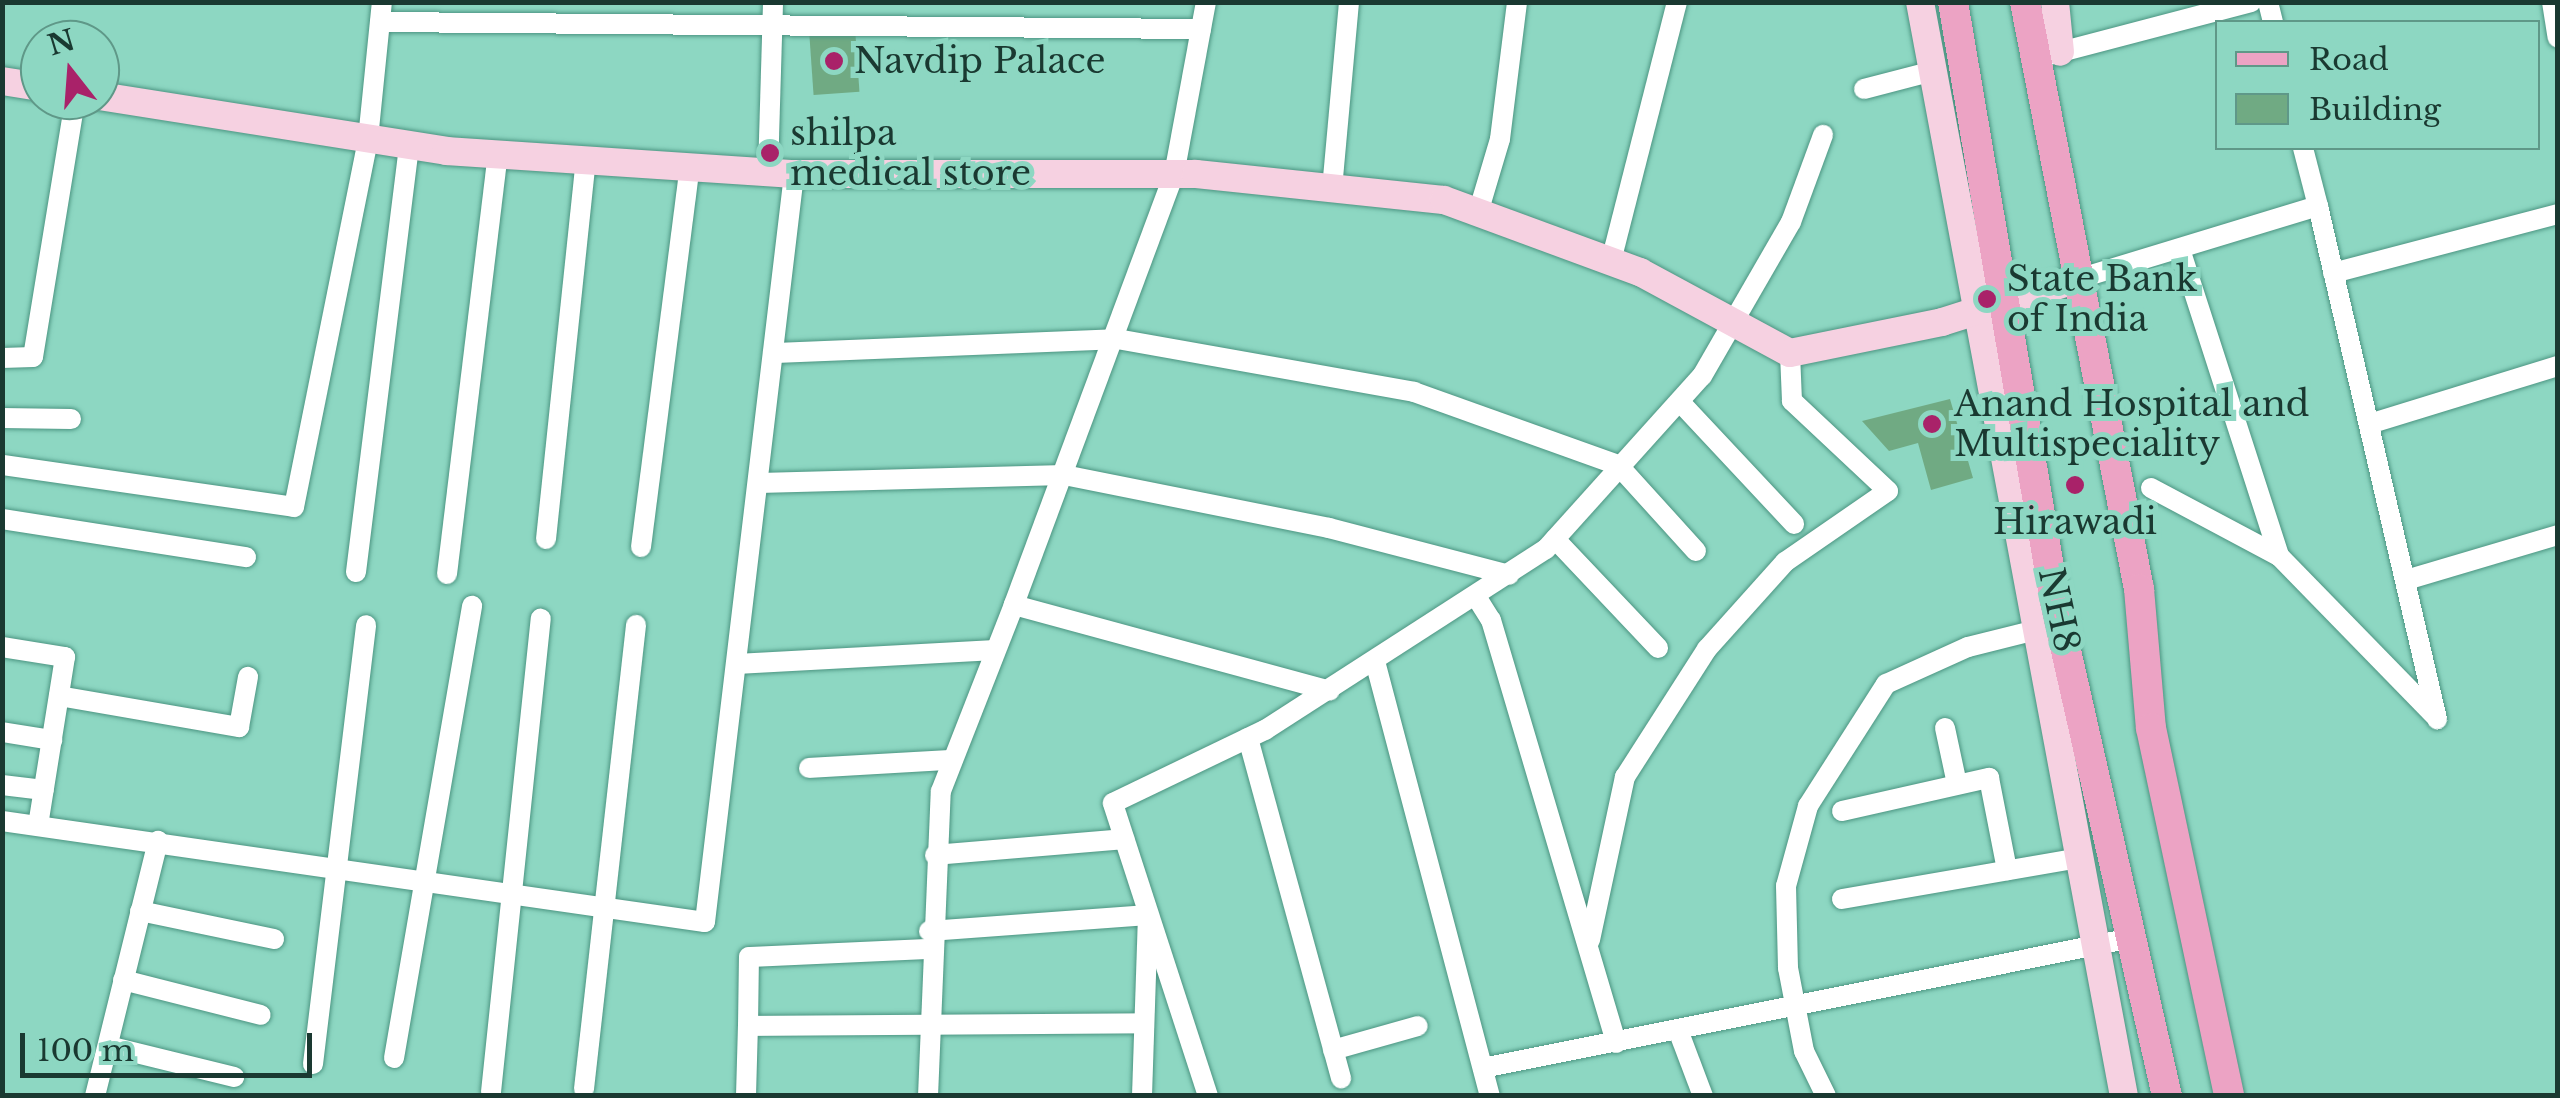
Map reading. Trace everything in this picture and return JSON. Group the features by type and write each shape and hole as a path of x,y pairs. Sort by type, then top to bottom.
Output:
{"main road":[{"name":"NH8","path":"1953,2 1990,306 2167,1096"},
{"path":"2025,2 2048,55 2081,278 2139,589 2151,728 2230,1096"}],"street":[{"path":"2,821 705,922 774,353 781,172 773,2"},
{"path":"928,1096 928,940 949,760 1014,606 1117,339 1174,174 1206,2"},
{"path":"1332,188 1350,2"},
{"path":"1478,213 1500,140 1516,2"},
{"path":"1612,262 1677,2"},
{"path":"1920,2 1990,306 2030,632 2124,1096"},
{"path":"2055,2 2048,55 2251,2"},
{"path":"2552,2 2558,38"},
{"path":"4,465 294,508 368,139 381,12 772,25 1202,29"},
{"path":"1864,88 1933,70"},
{"path":"120,99 409,146 498,154 781,172 1174,174 1332,188 1478,213 1612,262 1790,353 1990,306 2318,206"},
{"path":"2,358 33,357 72,120"},
{"path":"1208,1096 1113,802 1248,738 1376,665 1555,539 1618,465 1680,402 1791,222 1823,135"},
{"path":"356,572 409,146"},
{"path":"2151,488 2279,556 2437,719 2304,150"},
{"path":"447,574 498,154"},
{"path":"546,539 586,160"},
{"path":"641,547 690,167"},
{"path":"2334,273 2558,214"},
{"path":"2180,249 2279,556"},
{"path":"774,353 1117,339 1414,392 1618,465 1696,551"},
{"path":"1590,940 1625,778 1707,650 1784,562 1888,492 1792,401 1790,353"},
{"path":"2369,424 2558,366"},
{"path":"1680,402 1794,524"},
{"path":"2,418 71,419"},
{"path":"758,482 1064,476 1328,528 1509,575"},
{"path":"2,519 246,557"},
{"path":"2406,580 2558,535"},
{"path":"1555,539 1658,648"},
{"path":"1476,598 1491,620 1590,940 1616,1043"},
{"path":"394,1058 428,882 472,606"},
{"path":"1014,606 1330,691"},
{"path":"490,1092 516,894 541,619"},
{"path":"1826,1096 1792,1006 1786,886 1808,806 1857,718 1886,684 1925,663 2060,624"},
{"path":"313,1064 333,868 366,625"},
{"path":"584,1089 609,908 636,625"},
{"path":"2,646 65,657 38,826"},
{"path":"737,664 995,650"},
{"path":"1376,665 1490,1096"},
{"path":"59,696 239,727 248,677"},
{"path":"1945,728 1956,784"},
{"path":"2,732 52,740"},
{"path":"1248,738 1341,1079"},
{"path":"809,768 949,760"},
{"path":"1842,811 1990,778 2008,870"},
{"path":"2,785 44,790"},
{"path":"936,855 1124,838"},
{"path":"95,1096 158,841"},
{"path":"1842,900 2074,859"},
{"path":"140,911 274,940"},
{"path":"746,1096 750,957 1148,914"},
{"path":"1142,1096 1148,914"},
{"path":"1483,1068 2132,938"},
{"path":"123,980 261,1014"},
{"path":"748,1026 1144,1023"},
{"path":"1334,1050 1418,1026"},
{"path":"1678,1030 1704,1096"},
{"path":"108,1046 234,1077"}],"building":[{"name":"Navdip Palace","path":"855,28 859,92 814,95 809,31"},
{"path":"1950,399 1973,478 1931,490 1918,443 1889,451 1862,421"}],"place":[{"name":"Navdip Palace","path":"834,61"},
{"name":"shilpa medical store","path":"770,153"},
{"name":"State Bank of India","path":"1987,299"},
{"name":"Anand Hospital and Multispeciality","path":"1932,424"},
{"name":"Hirawadi","path":"2075,485"}]}
